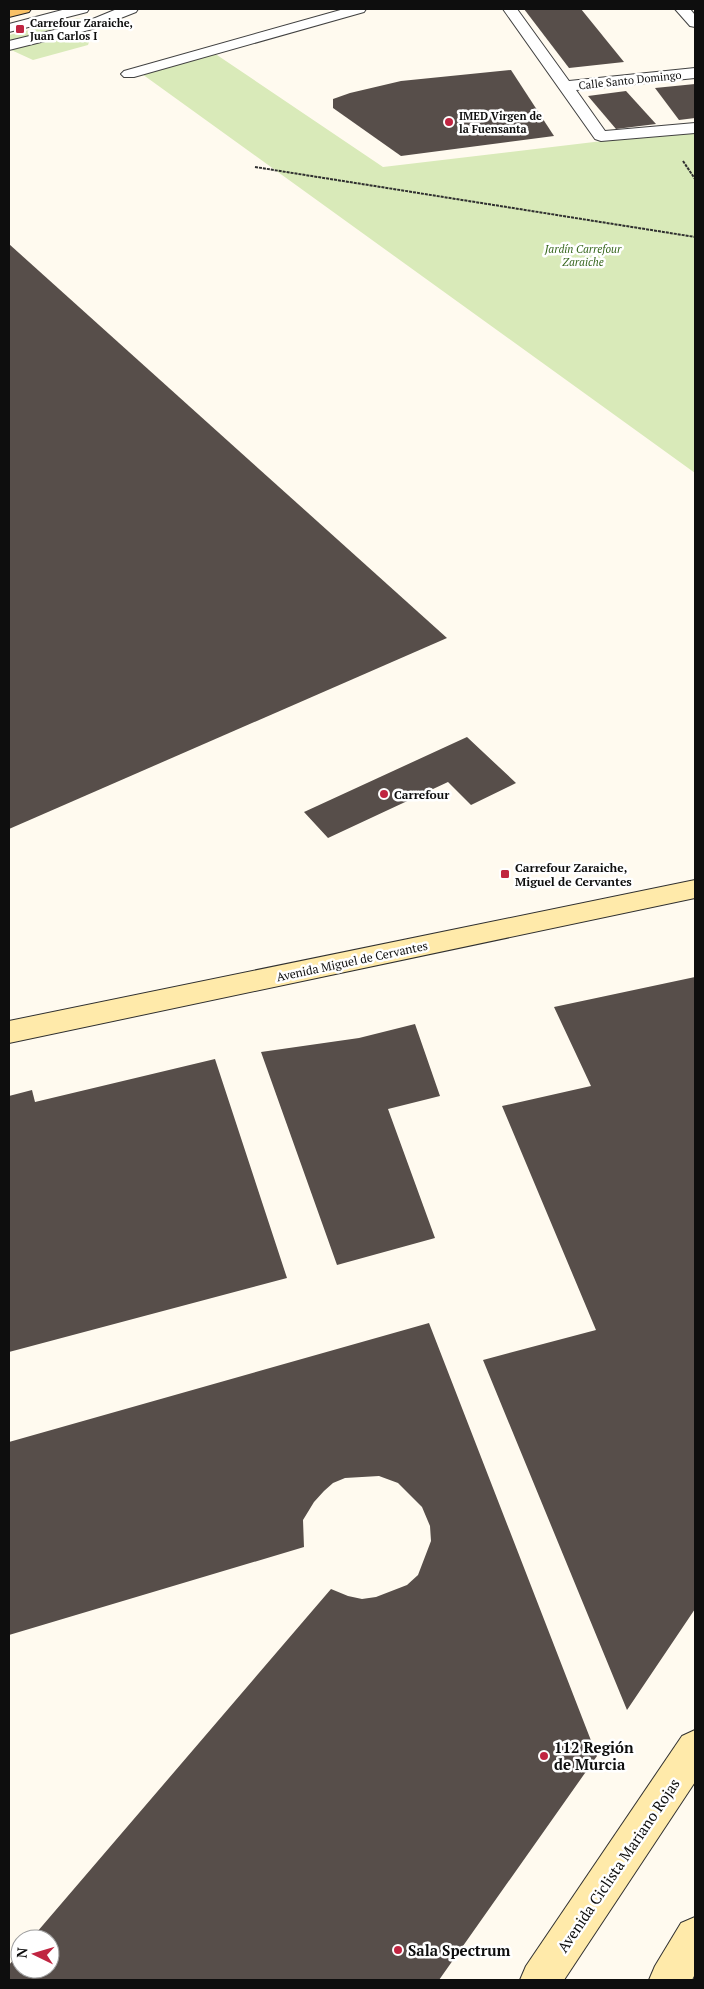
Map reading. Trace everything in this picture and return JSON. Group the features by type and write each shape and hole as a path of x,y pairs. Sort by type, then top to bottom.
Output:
{"main road":[{"path":"9,13 24,9"},
{"name":"Avenida Miguel de Cervantes","path":"9,1032 695,889"},
{"name":"Avenida Ciclista Mariano Rojas","path":"540,1980 695,1749"},
{"path":"669,1980 695,1937"}],"street":[{"path":"9,28 82,9"},
{"path":"9,46 89,26 104,20 114,13 131,9"},
{"path":"129,74 359,9"},
{"path":"510,9 601,136 695,128"},
{"path":"682,9 695,23"},
{"name":"Calle Santo Domingo","path":"566,86 695,73"}],"path":[{"path":"255,167 695,237"}],"green space":[{"path":"78,18 85,20 80,27 9,41 9,35"},
{"path":"72,34 84,35 90,39 88,45 33,60 9,49"},
{"name":"Jardín Carrefour Zaraiche","path":"214,53 383,167 695,130 695,473 142,74"}],"building":[{"path":"524,9 581,9 624,62 569,68"},
{"name":"IMED Virgen de la Fuensanta","path":"511,70 554,136 401,156 333,108 333,99 401,81"},
{"path":"695,84 695,118 679,120 655,88"},
{"path":"626,91 656,124 616,129 588,96"},
{"path":"9,244 447,638 9,829"},
{"name":"Carrefour","path":"467,737 516,783 471,805 448,782 328,838 304,812"},
{"path":"695,977 695,1609 627,1710 483,1360 596,1330 502,1106 591,1086 554,1007"},
{"path":"415,1024 440,1096 388,1109 435,1238 337,1265 261,1052 359,1038"},
{"path":"215,1059 287,1278 9,1352 9,1096 32,1090 35,1102"},
{"path":"429,1323 597,1756 439,1980 9,1980 10,1964 10,1979 60,1979 60,1929 40,1929 331,1589 362,1599 376,1597 407,1585 418,1575 431,1541 430,1526 422,1507 398,1483 379,1476 345,1478 333,1483 324,1491 314,1502 303,1520 304,1547 9,1635 9,1442"}],"place":[{"name":"Carrefour Zaraiche, Juan Carlos I","path":"20,29"},
{"name":"IMED Virgen de la Fuensanta","path":"449,122"},
{"name":"Carrefour","path":"384,794"},
{"name":"Carrefour Zaraiche, Miguel de Cervantes","path":"505,874"},
{"name":"112 Región de Murcia","path":"544,1756"},
{"name":"Sala Spectrum","path":"398,1950"}]}
